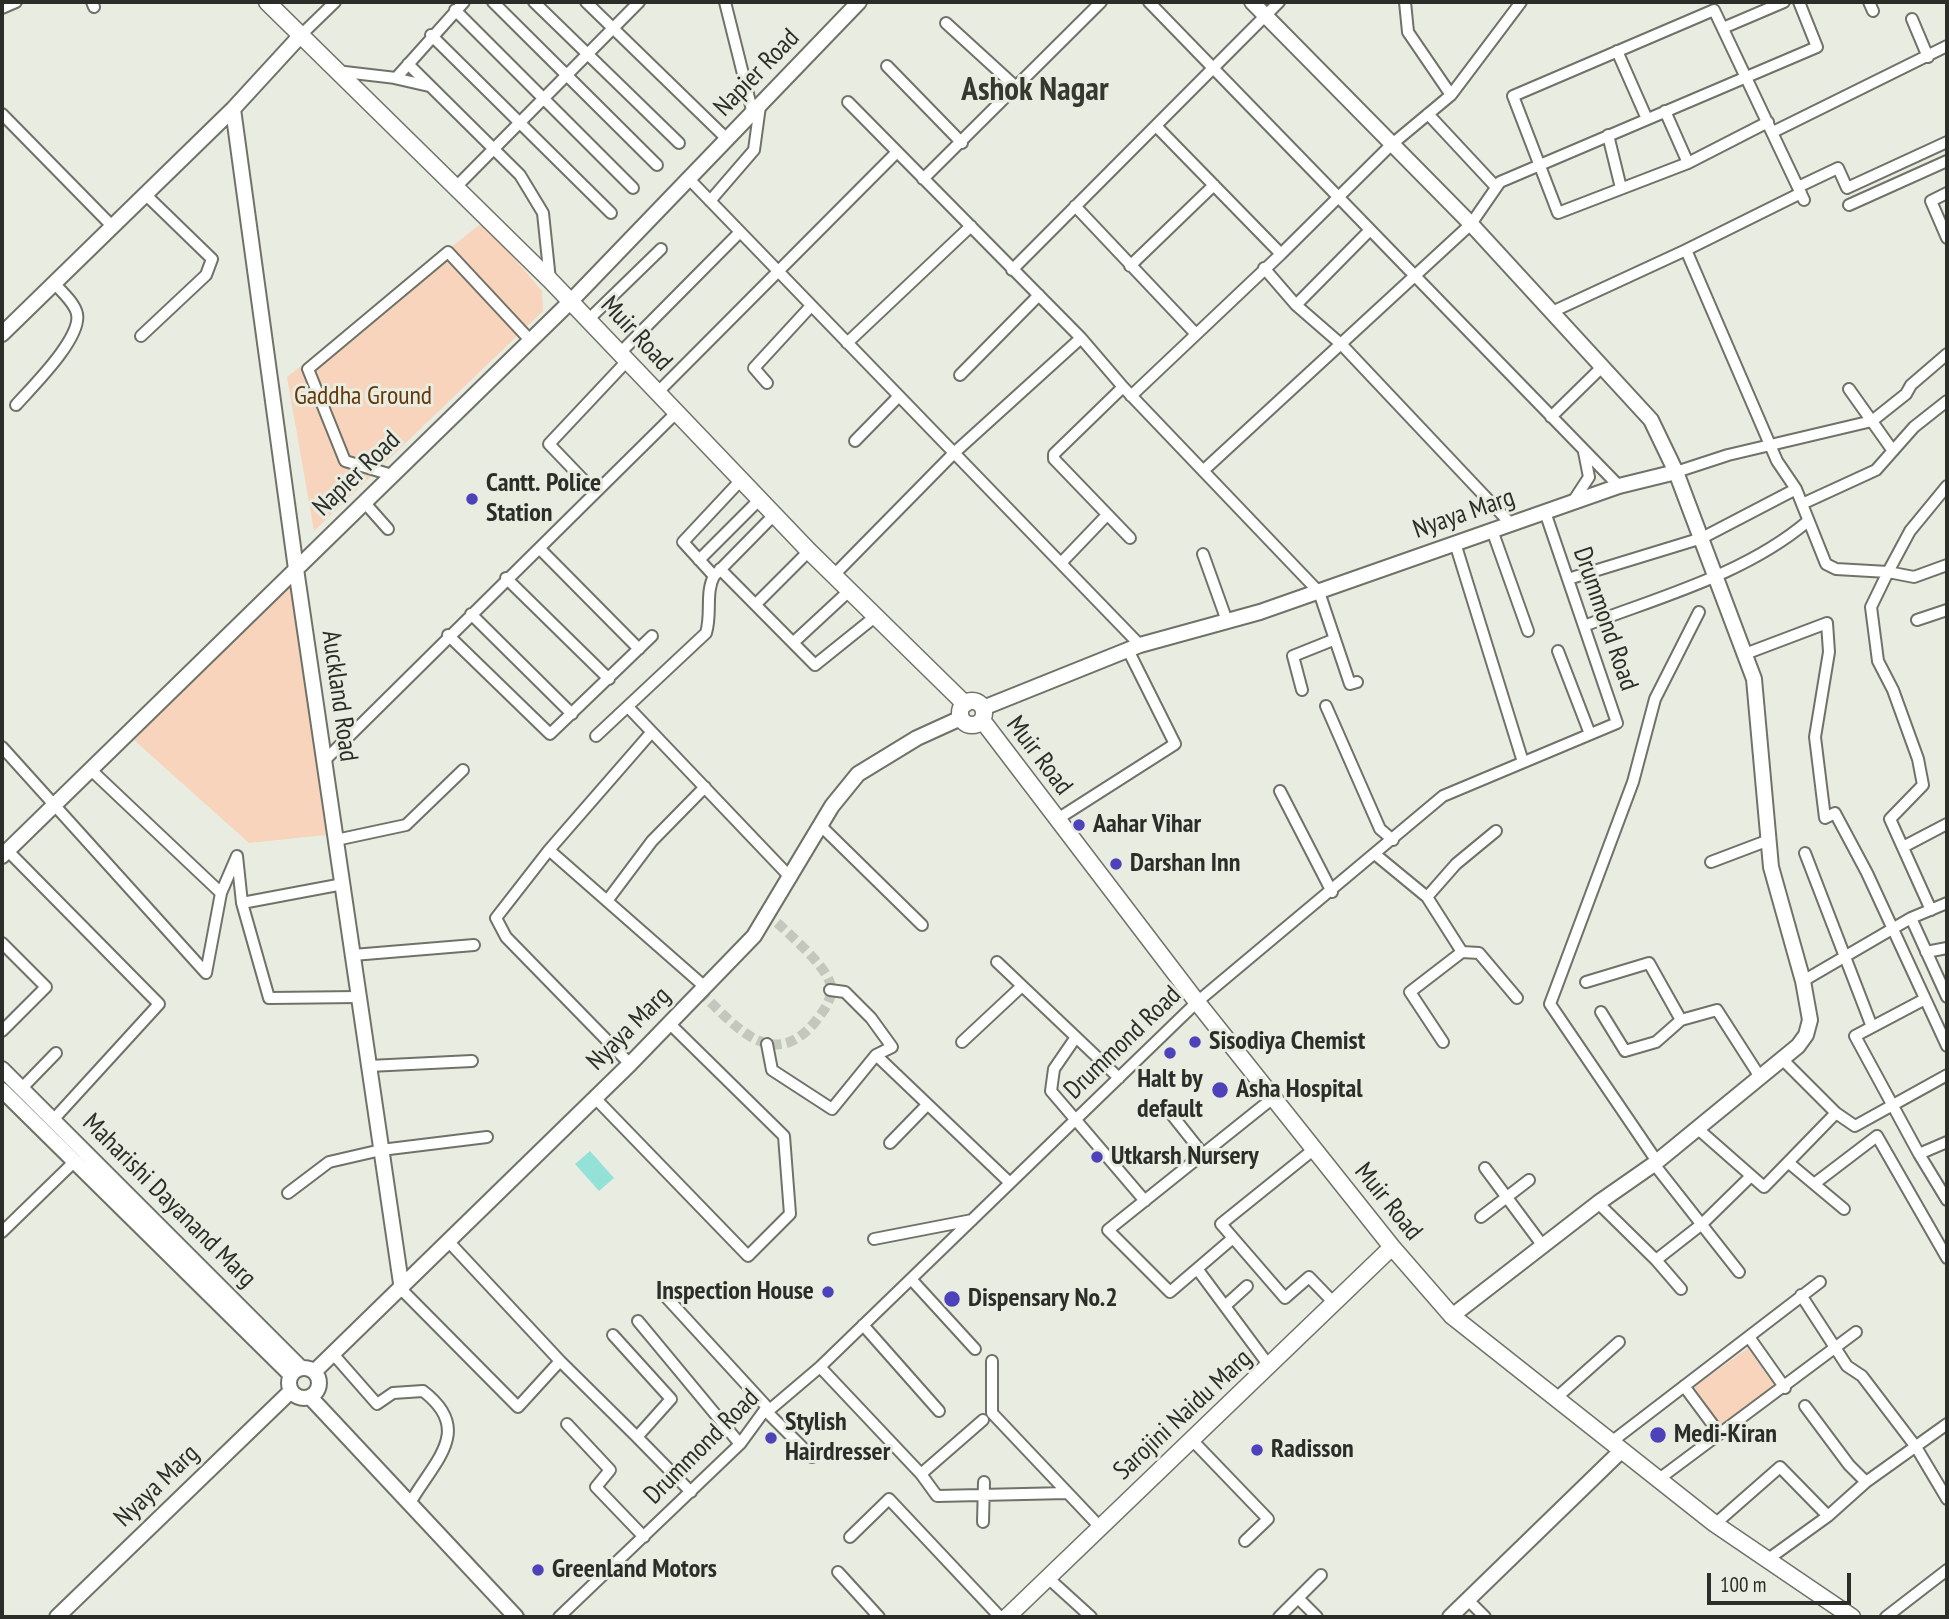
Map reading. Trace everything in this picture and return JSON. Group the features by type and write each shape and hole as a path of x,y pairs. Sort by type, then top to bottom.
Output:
{"main road":[{"name":"Muir Road","path":"267,2 550,280 809,551 876,616 963,711"},
{"path":"963,711 973,701 982,714"},
{"name":"Muir Road","path":"982,714 1056,820 1197,1002 1313,1150 1452,1316 1715,1524 1852,1617"},
{"name":"Sarojini Naidu Marg","path":"1007,1617 1392,1247"}],"street":[{"path":"2,8 16,2"},
{"path":"2,334 233,109 334,2"},
{"path":"394,78 464,2"},
{"path":"493,2 657,165"},
{"path":"534,2 680,143"},
{"path":"586,2 727,139"},
{"path":"456,187 493,146 544,100 639,2"},
{"path":"710,201 754,150 756,110 725,2"},
{"name":"Napier Road","path":"5,853 570,301 859,2"},
{"path":"923,179 1101,2"},
{"path":"1149,2 1619,486"},
{"path":"1252,2 1471,223 1651,420 1676,472 1754,679 1771,867 1803,981 1810,1020 1806,1035 1782,1059 1698,1129 1452,1316"},
{"path":"1012,270 1279,2"},
{"path":"1405,2 1408,32 1451,95"},
{"path":"1130,538 1054,459 1054,454 1195,333 1282,254 1391,145 1451,95 1521,2"},
{"path":"1723,28 1784,2"},
{"path":"1204,470 1471,223 1500,182 1817,47 1799,2"},
{"path":"1801,193 1770,127 1746,76 1714,9 1513,96 1558,213 1688,163 1770,127 1928,57 1947,46"},
{"path":"455,10 633,188"},
{"path":"1912,19 1928,57"},
{"path":"947,23 1016,87"},
{"path":"431,35 611,213"},
{"path":"1617,51 1647,119"},
{"path":"408,64 520,175 543,213 550,280"},
{"path":"887,66 962,143"},
{"path":"336,71 394,78 432,87"},
{"path":"848,102 1081,338 1127,391 1319,592 1350,684 1357,682"},
{"name":"Auckland Road","path":"233,109 296,569 402,1290"},
{"path":"1665,111 1688,163"},
{"path":"2,114 112,226"},
{"path":"1428,114 1496,187"},
{"path":"1157,127 1282,254"},
{"path":"1608,135 1621,188"},
{"path":"1554,311 1801,193 1838,168 1847,188 1947,142"},
{"path":"657,393 897,152"},
{"path":"1849,205 1947,161"},
{"path":"689,179 1061,563 1134,647 1175,744 1056,820"},
{"path":"1130,266 1214,186"},
{"path":"1947,193 1931,201 1947,237"},
{"path":"141,335 206,275 212,259 145,194"},
{"path":"1075,206 1195,333"},
{"path":"847,343 971,226"},
{"path":"1296,305 1370,230"},
{"path":"594,491 550,444 623,357 740,232"},
{"path":"588,320 662,249"},
{"path":"1686,250 1777,461 1796,489 1826,564 1836,569 1888,572 1914,577 1947,565"},
{"path":"392,475 345,461 307,369 448,252 530,340"},
{"path":"1264,268 1296,305 1342,345 1511,524"},
{"path":"16,405 68,342 77,327 77,312 54,283"},
{"path":"960,375 1039,295"},
{"path":"767,383 754,368 811,306"},
{"path":"834,576 954,453 1081,338"},
{"name":"Nyaya Marg","path":"982,714 1134,647 1319,592 1619,486 1771,444 1872,421 1906,394 1911,385 1947,354"},
{"path":"1551,417 1603,366"},
{"path":"1849,389 1893,451"},
{"path":"855,441 899,396"},
{"path":"1802,503 1876,470 1914,427 1947,401"},
{"path":"324,761 448,635 540,549 594,491 676,412"},
{"path":"1571,502 1580,494 1589,477 1590,468 1583,449"},
{"path":"741,480 683,542 699,560 756,604 795,641 815,665 876,616"},
{"path":"1931,910 1890,818 1923,785 1918,759 1893,690 1878,661 1871,607 1910,531 1947,486"},
{"path":"1568,579 1702,538 1796,489"},
{"path":"699,560 760,499"},
{"path":"364,502 388,529"},
{"name":"Drummond Road","path":"559,1617 740,1444 767,1410 820,1367 1197,1002 1332,892 1443,796 1617,723 1545,512"},
{"path":"596,736 706,633 711,617 709,586 717,572 775,514"},
{"path":"1061,563 1107,515"},
{"path":"1584,626 1715,575 1781,544 1808,521"},
{"path":"1492,530 1528,631"},
{"path":"1455,544 1523,762"},
{"path":"540,549 639,649"},
{"path":"756,604 809,551"},
{"path":"1203,554 1227,621"},
{"path":"506,578 609,679"},
{"path":"795,641 849,591"},
{"path":"1917,620 1947,610"},
{"path":"1699,612 1655,699 1633,782 1550,1004 1655,1162 1739,1272"},
{"path":"471,614 572,714"},
{"path":"1745,654 1827,623 1829,652 1815,737 1825,818 1835,813 1867,873 1891,930 1947,1046"},
{"path":"448,635 550,734 652,636"},
{"path":"1302,690 1293,656 1333,640"},
{"path":"1558,651 1590,734"},
{"path":"1326,706 1380,829 1393,840"},
{"path":"628,707 650,734 705,787 791,878"},
{"name":"Nyaya Marg","path":"302,1372 334,1355 402,1290 670,1024 754,936 821,826 858,774 963,711"},
{"path":"630,1064 498,925 496,918 549,850 650,734"},
{"path":"2,747 206,973 221,893 237,856 242,903 269,998 359,997"},
{"path":"90,769 221,893"},
{"path":"336,840 406,825 463,770"},
{"path":"607,901 652,841 705,787"},
{"path":"1280,791 1332,892"},
{"path":"1903,846 1947,824"},
{"path":"821,826 922,925"},
{"path":"1427,897 1455,864 1496,831"},
{"path":"1711,862 1769,840"},
{"path":"549,850 705,987"},
{"path":"5,853 159,1004 53,1120"},
{"path":"1805,853 1842,957 1872,1027"},
{"path":"1376,855 1427,897 1462,952"},
{"path":"242,903 343,884"},
{"path":"1803,981 1910,918 1947,903"},
{"path":"1910,918 1947,997"},
{"path":"2,943 46,987 2,1031"},
{"path":"353,955 474,946"},
{"path":"1926,952 1947,948"},
{"path":"1443,1042 1410,992 1462,952 1479,953 1517,998"},
{"path":"997,962 1119,1078"},
{"path":"1586,982 1649,963 1681,1020"},
{"path":"962,1042 1022,986"},
{"path":"767,1044 772,1070 832,1109 876,1055 892,1047 871,1018 845,992 830,990"},
{"path":"1925,999 1856,1036 1919,1154 1946,1194"},
{"path":"1601,1012 1625,1051 1656,1042 1681,1020 1717,1010 1759,1077"},
{"path":"595,1098 748,1256 790,1214 784,1136 670,1024"},
{"path":"1076,1037 1054,1069 1051,1091 1145,1200"},
{"path":"21,1089 56,1053"},
{"path":"876,1055 1010,1184"},
{"path":"1782,1059 1836,1113 1855,1126 1947,1075"},
{"path":"369,1066 472,1061"},
{"name":"Maharishi Dayanand Marg","path":"2,1069 302,1372"},
{"name":"Maharishi Dayanand Marg","path":"2,1090 302,1372"},
{"path":"1233,1238 1170,1292 1108,1230 1273,1098"},
{"path":"890,1143 928,1105"},
{"path":"1698,1129 1764,1187 1836,1113"},
{"path":"1172,1115 1203,1154"},
{"path":"1814,1184 1877,1136 1947,1258"},
{"path":"288,1193 329,1162 381,1150 486,1137"},
{"path":"1919,1154 1947,1142"},
{"path":"1313,1150 1222,1224 1285,1298 1309,1277 1335,1304"},
{"path":"2,1232 75,1161"},
{"path":"1789,1163 1844,1209"},
{"path":"1485,1168 1543,1247"},
{"path":"1656,1260 1702,1224 1751,1176"},
{"path":"1480,1217 1529,1180"},
{"path":"1598,1203 1656,1260 1681,1289"},
{"path":"874,1238 972,1220"},
{"path":"449,1242 560,1361 691,1492"},
{"path":"1198,1270 1270,1367"},
{"path":"911,1279 975,1349"},
{"path":"1450,1617 1616,1447 1684,1386 1820,1282"},
{"path":"1225,1306 1247,1286"},
{"path":"402,1290 519,1407 560,1361"},
{"path":"1801,1295 1847,1366 1861,1376 1916,1447 1947,1499"},
{"path":"667,1298 812,1457"},
{"path":"638,1321 740,1444"},
{"path":"863,1325 939,1411"},
{"path":"1658,1479 1785,1388 1856,1332"},
{"path":"613,1335 671,1399 637,1437"},
{"path":"1749,1337 1785,1388"},
{"path":"1556,1399 1619,1342"},
{"path":"334,1355 377,1404 393,1393 423,1391 442,1405 449,1421 449,1438 410,1503"},
{"path":"992,1361 992,1413 1100,1527"},
{"path":"820,1367 921,1474 937,1496 1067,1493"},
{"path":"302,1372 320,1382 319,1389 310,1397 303,1398 291,1391 302,1372"},
{"path":"1684,1386 1719,1433"},
{"name":"Nyaya Marg","path":"57,1617 291,1391"},
{"path":"310,1397 516,1617"},
{"path":"1805,1406 1849,1465 1866,1482"},
{"path":"921,1474 983,1420"},
{"path":"567,1424 610,1470 596,1487 644,1537"},
{"path":"1767,1560 1828,1516 1866,1482 1947,1424"},
{"path":"1192,1440 1268,1519 1244,1541"},
{"path":"1715,1524 1780,1467 1828,1516"},
{"path":"983,1522 984,1482"},
{"path":"850,1537 889,1499 1000,1617"},
{"path":"1885,1617 1947,1570"},
{"path":"838,1572 879,1617"},
{"path":"1279,1617 1321,1575"},
{"path":"1047,1577 1091,1617"},
{"path":"1298,1598 1317,1617"},
{"path":"1468,1600 1485,1617"}],"green space":[{"name":"Gaddha Ground","path":"483,222 542,291 543,311 314,531 287,377"},
{"path":"292,584 326,835 249,843 134,740"},
{"path":"1748,1348 1776,1388 1722,1427 1694,1387"}],"water":[{"path":"590,1151 614,1178 599,1191 575,1164"}],"tunnel":[{"path":"700,992 740,1029 769,1044 784,1044 799,1037 815,1022 829,999 830,983 812,957 768,914"}],"place":[{"name":"Cantt. Police Station","path":"472,499"},
{"name":"Aahar Vihar","path":"1079,825"},
{"name":"Darshan Inn","path":"1116,864"},
{"name":"Sisodiya Chemist","path":"1195,1042"},
{"name":"Halt by default","path":"1170,1053"},
{"name":"Asha Hospital","path":"1220,1090"},
{"name":"Utkarsh Nursery","path":"1097,1157"},
{"name":"Inspection House","path":"828,1292"},
{"name":"Dispensary No.2","path":"952,1299"},
{"name":"Medi-Kiran","path":"1658,1435"},
{"name":"Stylish Hairdresser","path":"771,1438"},
{"name":"Radisson","path":"1257,1450"},
{"name":"Greenland Motors","path":"538,1570"}],"district":[{"name":"Ashok Nagar","path":"1035,91"}]}
